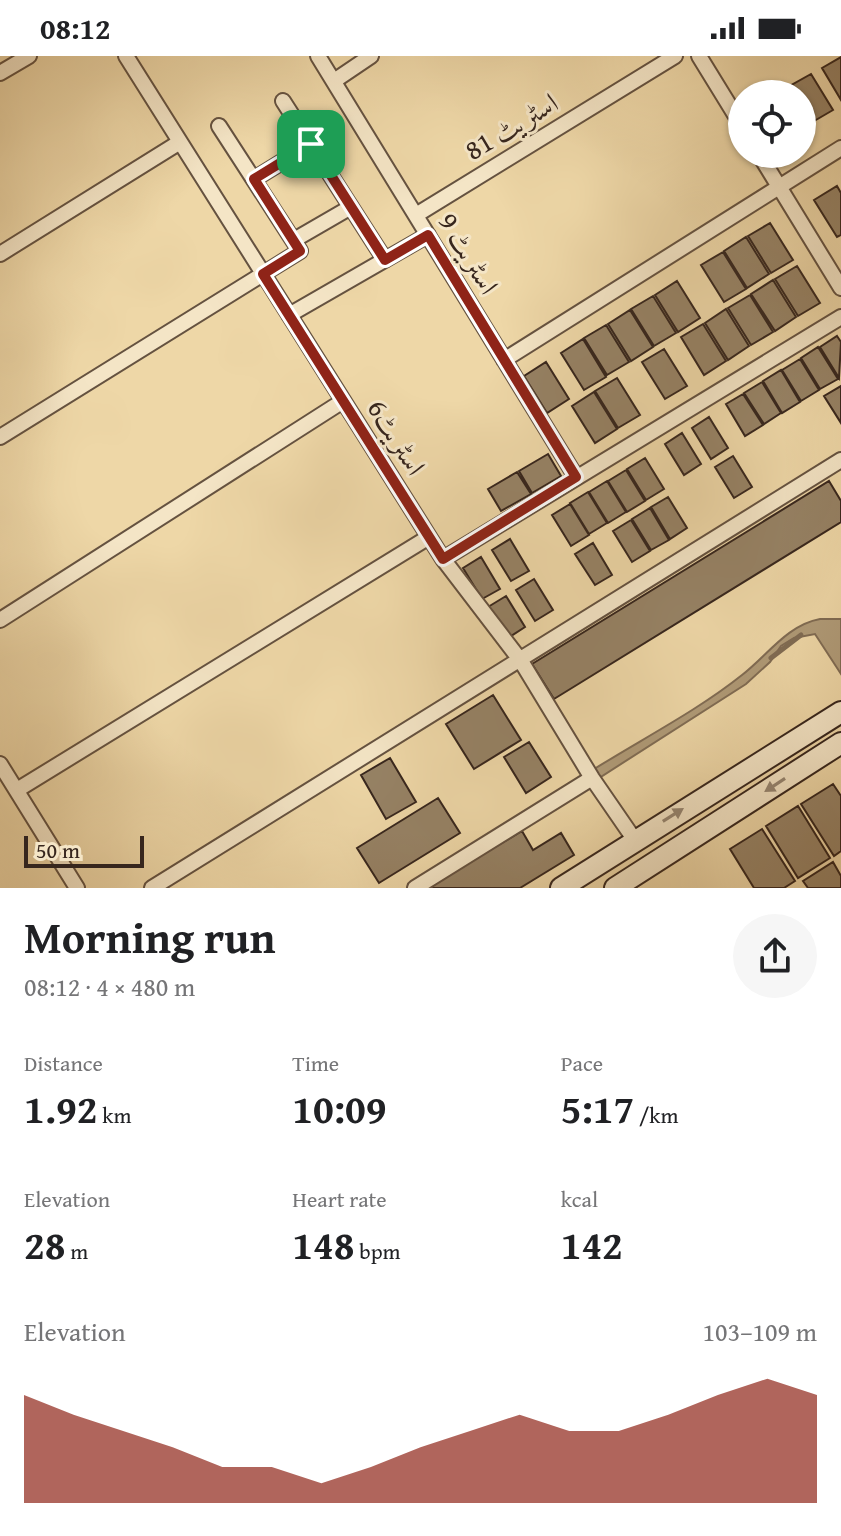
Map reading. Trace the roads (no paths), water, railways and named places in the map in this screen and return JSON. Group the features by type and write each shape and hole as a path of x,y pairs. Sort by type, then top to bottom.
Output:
{"main road":[{"path":"561,888 634,839 841,712"},
{"path":"615,888 841,743"}],"street":[{"path":"0,73 29,56"},
{"name":"اسٹریٹ6","path":"126,56 443,559 521,661 592,778 634,839"},
{"name":"اسٹریٹ 9","path":"318,56 576,477"},
{"path":"334,81 371,56"},
{"name":"اسٹریٹ 81","path":"416,215 675,56"},
{"path":"699,56 728,103"},
{"path":"283,101 385,260"},
{"path":"0,437 300,251 219,126"},
{"path":"0,254 180,142"},
{"path":"254,179 311,144"},
{"path":"504,360 841,148"},
{"path":"767,168 841,288"},
{"path":"294,240 351,207"},
{"path":"289,315 428,235"},
{"path":"443,559 841,317"},
{"path":"0,620 343,401"},
{"path":"152,888 841,460"},
{"path":"17,790 429,537"},
{"path":"0,764 77,888"},
{"path":"415,888 592,778"}],"waterway":[{"path":"771,658 801,635"}]}
